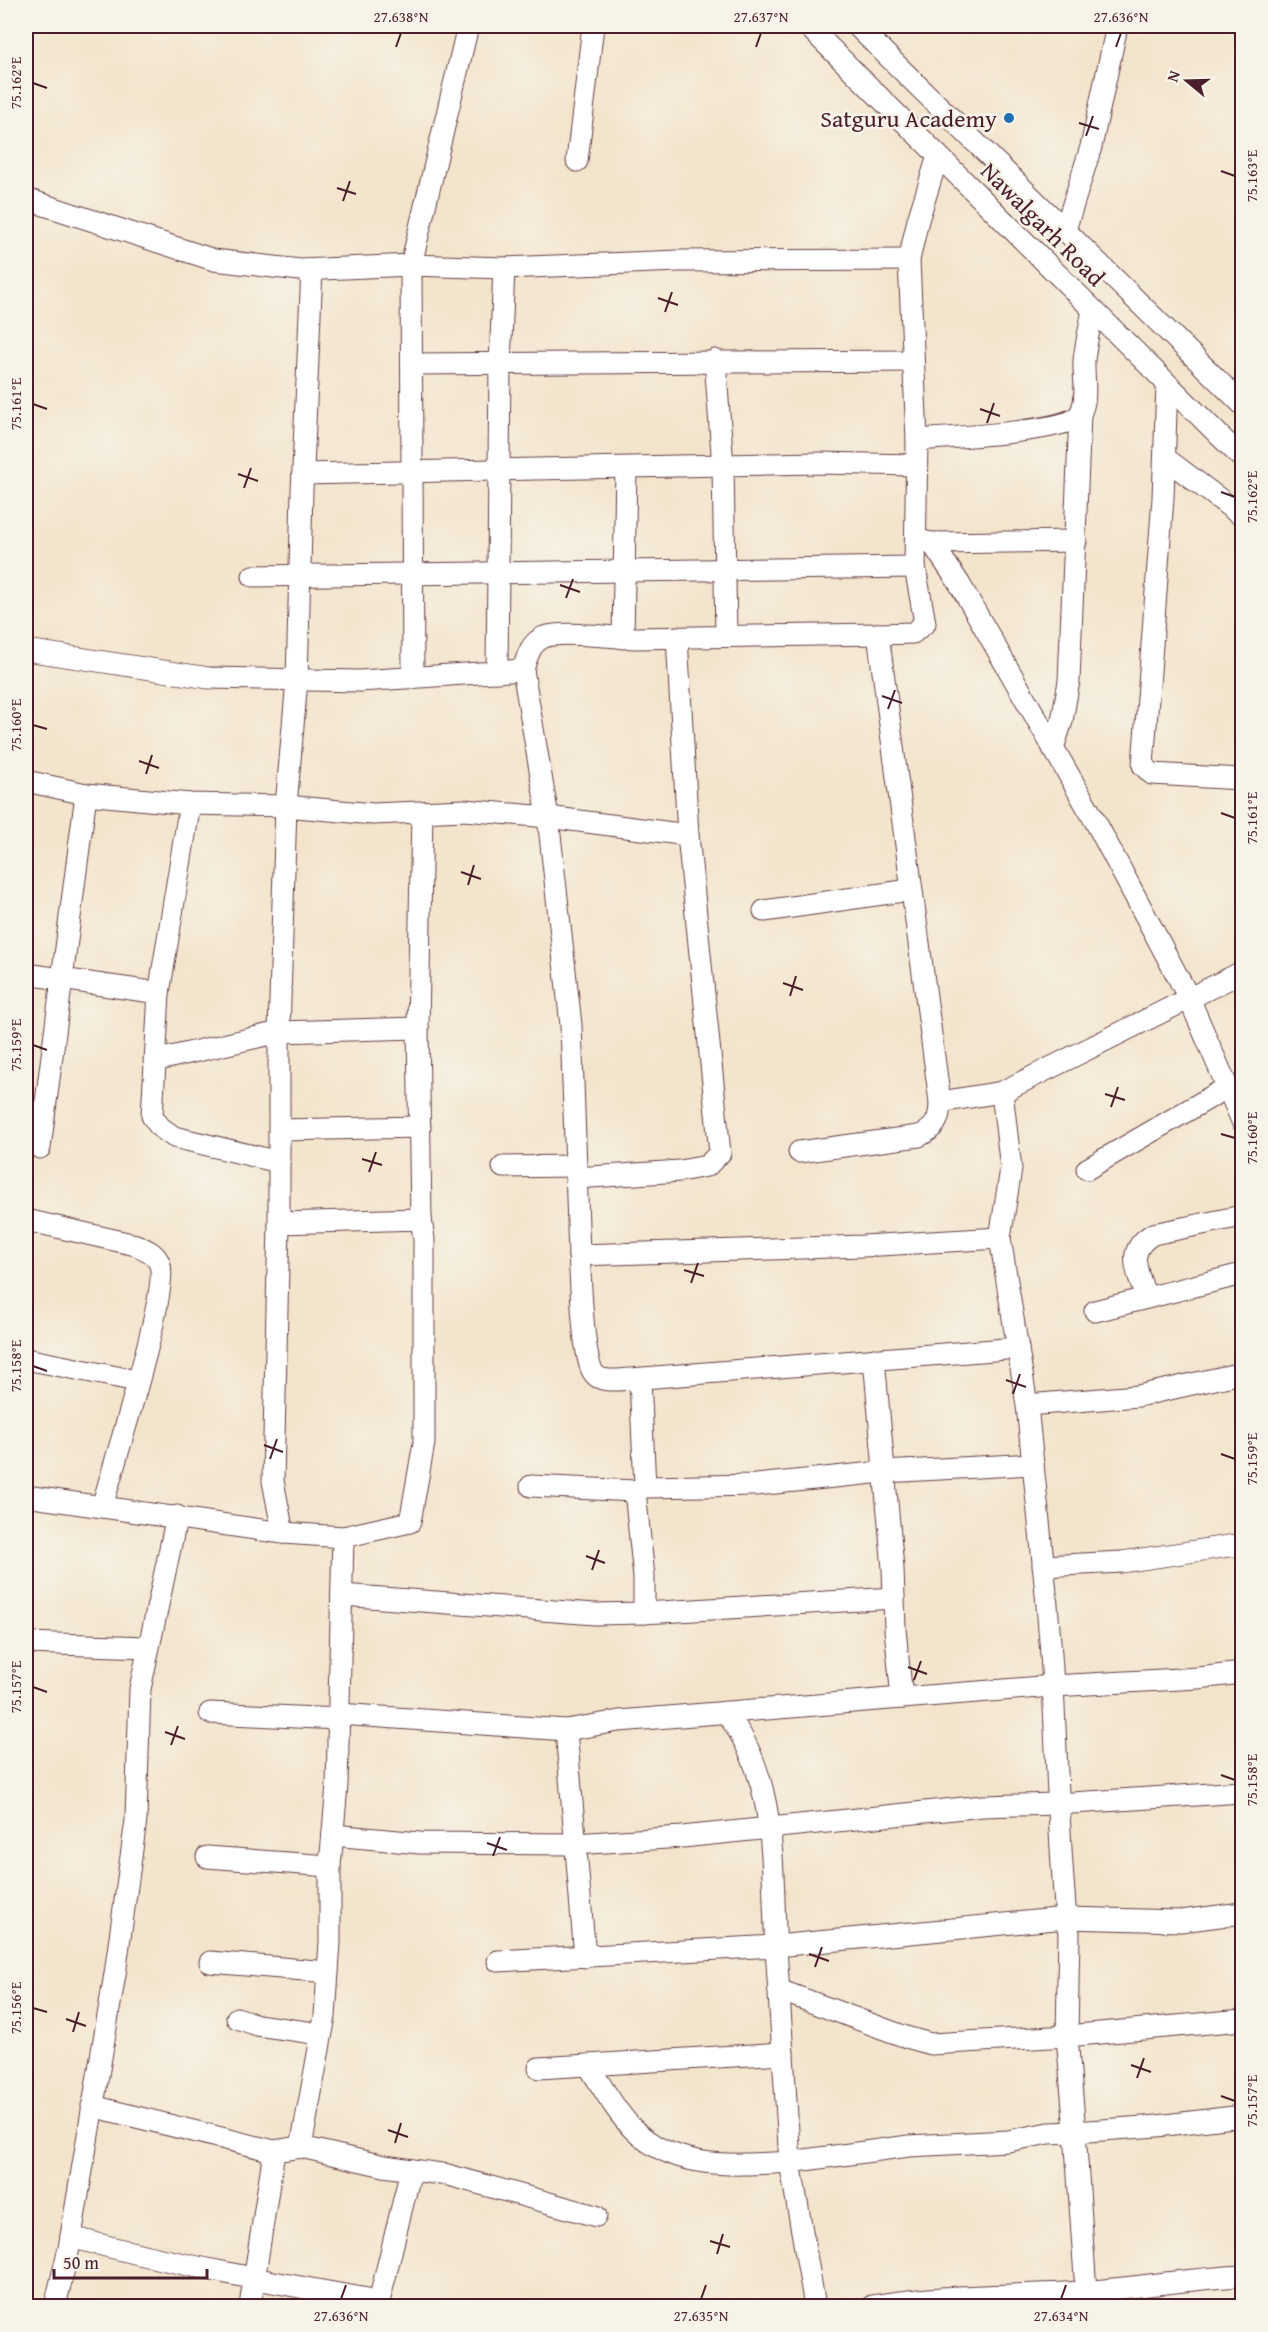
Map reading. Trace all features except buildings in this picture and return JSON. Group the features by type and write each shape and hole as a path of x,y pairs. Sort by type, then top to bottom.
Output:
{"street":[{"path":"413,678 410,574 413,472 411,265 468,26"},
{"path":"577,161 593,26"},
{"name":"Nawalgarh Road","path":"808,26 1242,458"},
{"path":"857,26 1242,404"},
{"path":"1065,230 1091,147 1117,26"},
{"path":"938,156 918,220 909,260 917,440 916,465 923,541 915,567 925,623 913,633 623,638 546,637 534,644 527,655 524,670 548,817 572,1025 579,1255 587,1348 593,1372 600,1379 640,1379 1018,1348"},
{"path":"26,200 214,260 263,267 312,270 411,265 504,267 679,261 909,260"},
{"path":"497,672 500,364 504,267"},
{"path":"284,1533 273,1481 279,1223 279,1032 286,806 297,680 312,270"},
{"path":"1053,748 1062,721 1069,681 1080,414 1083,402 1084,359 1094,310"},
{"path":"715,360 723,466 726,636"},
{"path":"412,363 913,361"},
{"path":"1167,384 1165,458 1143,765 1152,774 1242,779"},
{"path":"917,440 1062,424 1072,421 1080,414"},
{"path":"1165,458 1242,516"},
{"path":"303,474 499,472 818,463 916,465"},
{"path":"623,638 626,468"},
{"path":"923,541 1076,541"},
{"path":"923,541 959,583 1053,748 1189,998 1242,1121"},
{"path":"253,576 915,567"},
{"path":"799,1152 919,1136 933,1130 940,1116 878,634"},
{"path":"503,1167 575,1172 680,1171 707,1166 720,1153 688,836 677,637"},
{"path":"26,650 209,678 360,681 524,670"},
{"path":"26,781 86,794 190,804 286,806 373,814 464,810 548,817 688,836"},
{"path":"40,1148 60,979 86,794"},
{"path":"190,804 159,993 152,1116 160,1127 174,1137 279,1162"},
{"path":"26,1496 284,1533 343,1537 410,1522 424,1443 424,1239 418,1028 422,812"},
{"path":"764,911 910,890"},
{"path":"940,1102 1002,1092 1242,972"},
{"path":"26,974 159,993"},
{"path":"154,1061 279,1032 418,1028"},
{"path":"1088,1169 1228,1087"},
{"path":"1002,1092 1011,1168 999,1238 1027,1405 1053,1686 1057,1804 1069,1933 1066,2036 1086,2299"},
{"path":"280,1130 420,1127"},
{"path":"1146,1298 1135,1258 1135,1249 1142,1240 1153,1234 1242,1216"},
{"path":"279,1223 422,1219"},
{"path":"26,1220 136,1245 153,1253 160,1265 162,1282 102,1507"},
{"path":"579,1255 863,1246 999,1238"},
{"path":"1095,1311 1242,1274"},
{"path":"26,1359 137,1381"},
{"path":"874,1359 902,1698"},
{"path":"1027,1405 1138,1396 1242,1373"},
{"path":"640,1379 640,1489 644,1613"},
{"path":"531,1486 640,1489 756,1485 883,1472 1033,1464"},
{"path":"55,2307 70,2237 115,1974 136,1820 140,1689 177,1516"},
{"path":"302,2147 321,2034 328,1972 330,1866 339,1717 343,1537"},
{"path":"1043,1566 1122,1562 1242,1544"},
{"path":"342,1595 595,1614 894,1598"},
{"path":"26,1644 148,1647"},
{"path":"210,1713 339,1717 566,1730 619,1720 1053,1686 1198,1678 1242,1672"},
{"path":"725,1712 743,1734 756,1763 770,1826 790,2162 815,2307"},
{"path":"566,1730 585,1958"},
{"path":"333,1835 420,1843 575,1844 682,1837 770,1826 982,1806 1057,1804 1242,1792"},
{"path":"207,1857 330,1866"},
{"path":"498,1961 776,1946 1066,1918 1181,1921 1242,1913"},
{"path":"210,1962 328,1972"},
{"path":"779,1990 931,2044 1066,2036 1242,2020"},
{"path":"237,2018 257,2025 321,2034"},
{"path":"539,2068 783,2053"},
{"path":"588,2065 633,2129 661,2150 691,2161 730,2165 790,2162 909,2146 1008,2141 1049,2133 1157,2127 1242,2116"},
{"path":"93,2106 274,2151 302,2147 411,2170 448,2175 596,2216"},
{"path":"250,2307 256,2280 274,2151"},
{"path":"70,2237 144,2257 379,2304 411,2170"},
{"path":"872,2307 925,2298 1086,2299 1182,2279 1242,2276"}],"place":[{"name":"Satguru Academy","path":"1009,118"}]}
